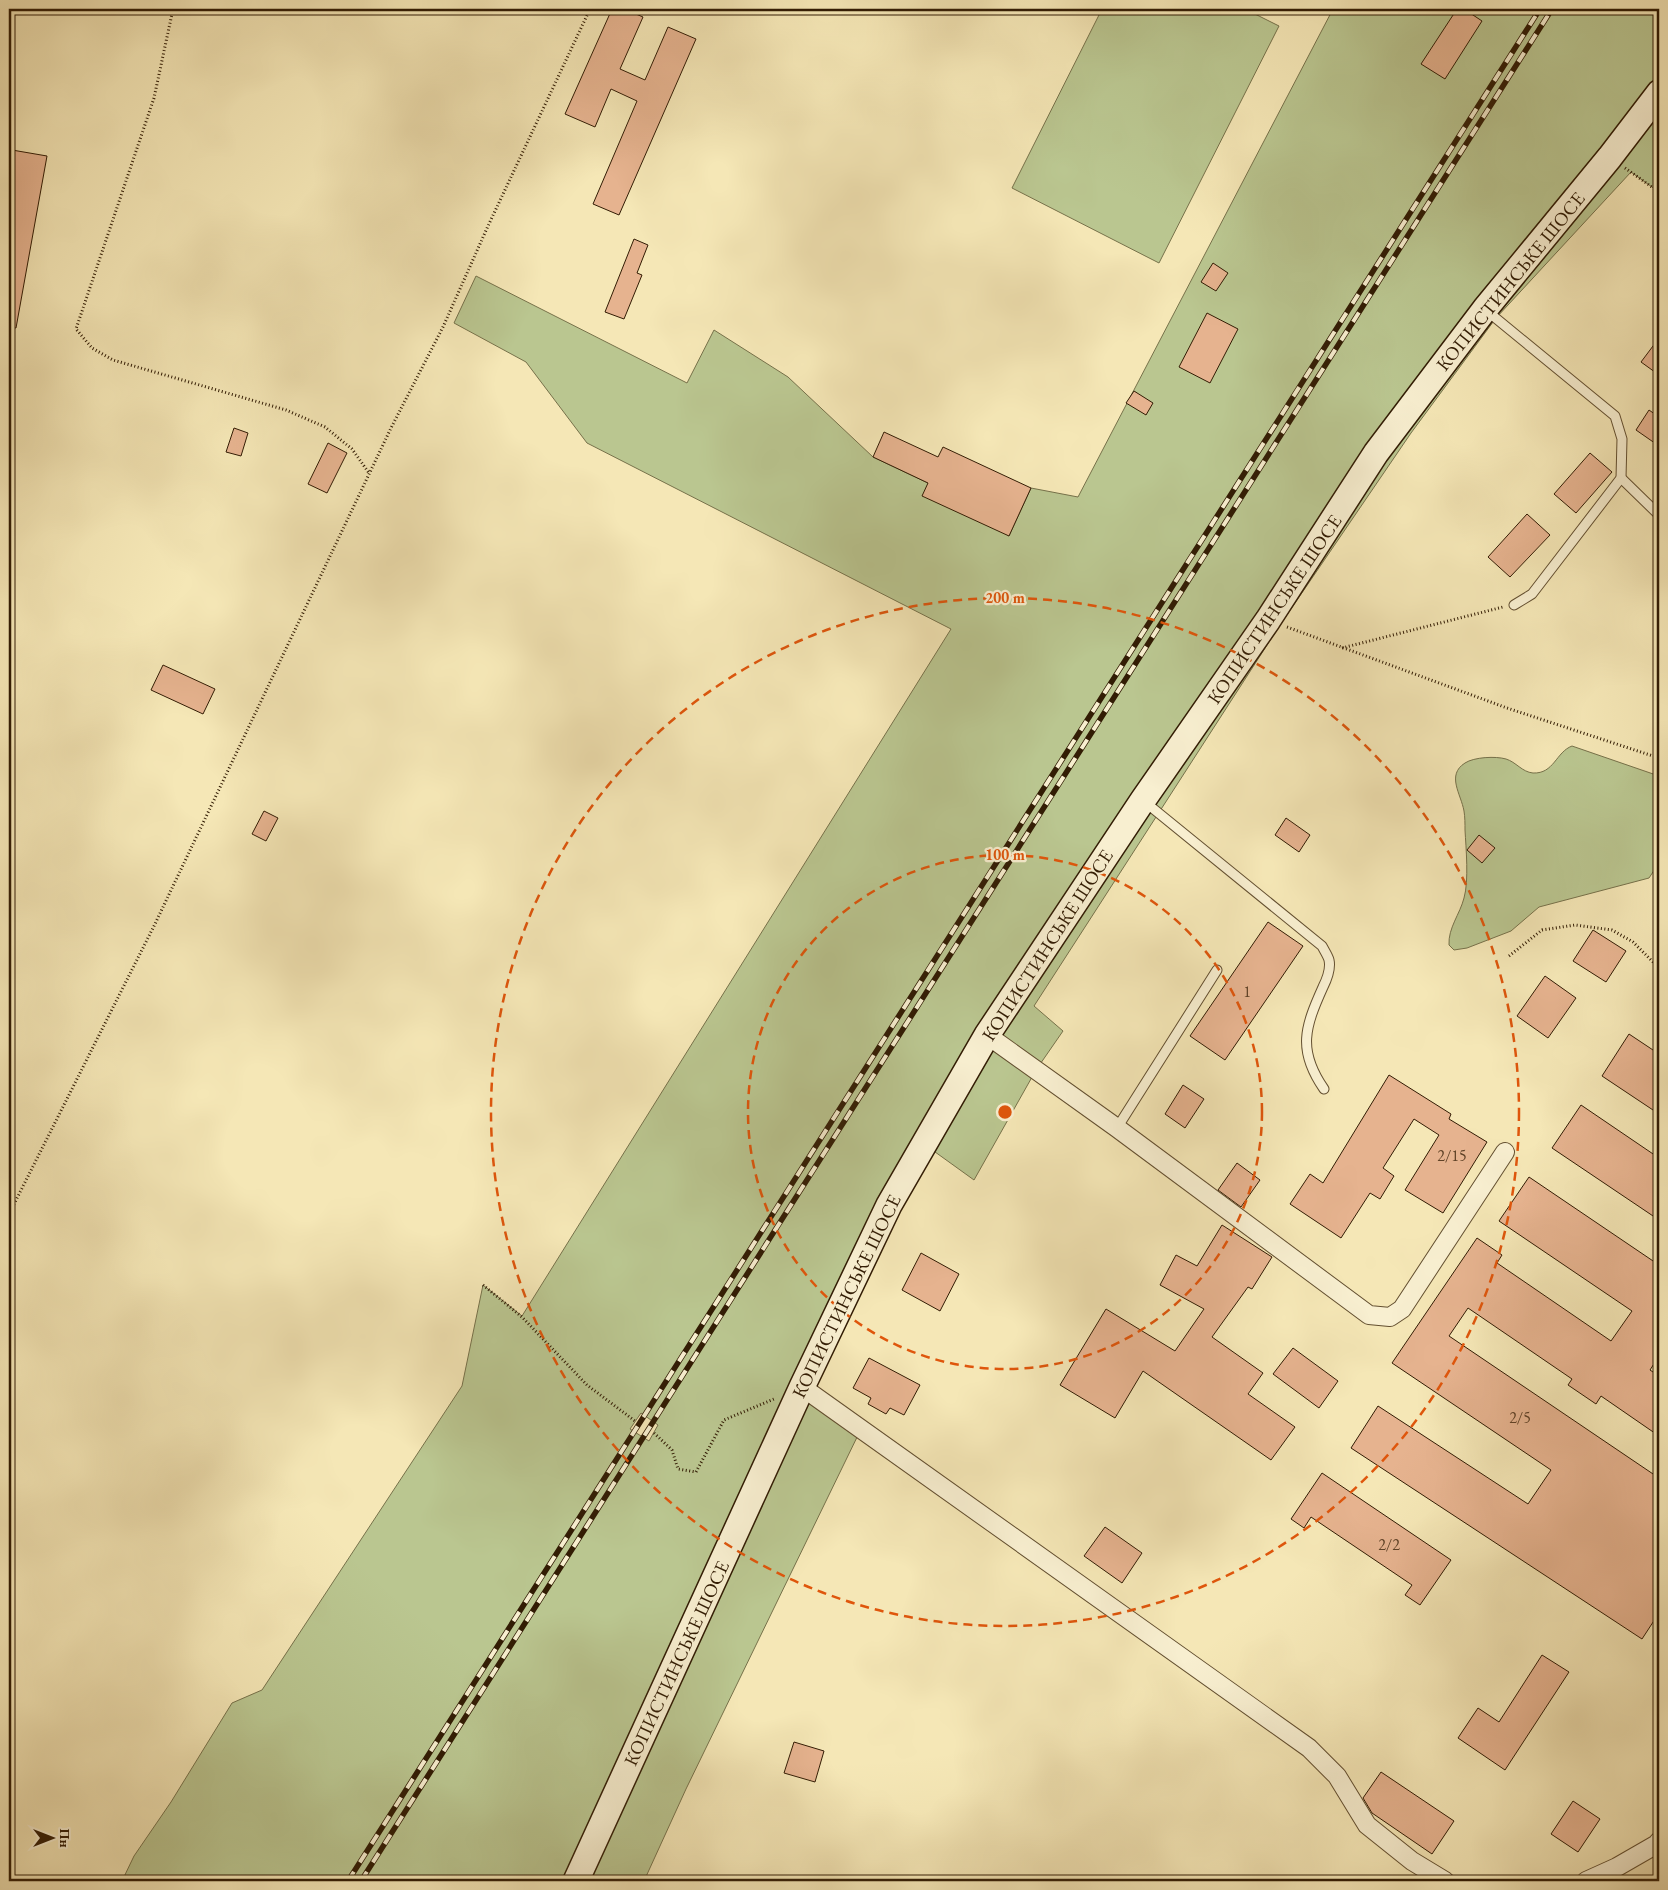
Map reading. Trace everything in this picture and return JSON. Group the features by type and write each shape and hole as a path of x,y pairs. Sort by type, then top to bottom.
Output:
{"street":[{"name":"КОПИСТИНСЬКЕ ШОСЕ","path":"576,1881 802,1387 889,1205 987,1035 1143,800 1268,620 1376,453 1485,309 1610,157 1659,93"},
{"path":"987,1035 1117,1128 1336,1293 1369,1315 1390,1318 1402,1309 1505,1152"},
{"path":"802,1387 1309,1748 1337,1776 1367,1825 1412,1861 1445,1881"},
{"path":"1586,1881 1617,1867 1659,1841"}],"lane":[{"path":"1485,309 1615,416 1622,439 1621,478 1532,594 1514,604"},
{"path":"1621,478 1659,516"},
{"path":"1143,800 1322,946 1329,960 1329,974 1310,1018 1306,1036 1306,1052 1315,1075 1324,1089"},
{"path":"1117,1128 1217,970"}],"path":[{"path":"173,9 152,106 76,330 92,348 113,360 286,410 325,427 352,449 369,473"},
{"path":"9,1214 154,926 369,473 443,327 488,226 590,9"},
{"path":"1610,157 1659,192"},
{"path":"1341,649 1514,604"},
{"path":"1268,620 1341,649 1507,708 1659,758"},
{"path":"1509,956 1542,930 1575,925 1612,930 1633,942 1659,968"},
{"path":"483,1285 522,1317 586,1385 636,1421"},
{"path":"654,1433 672,1450 678,1469 696,1472 724,1420 802,1387"}],"green space":[{"path":"1102,9 1245,9 1279,26 1159,263 1012,188"},
{"path":"1333,9 1659,9 1659,192 1631,172 1496,318 1411,433 1280,625 1034,1006 1063,1031 1036,1070 974,1180 924,1144 802,1387 861,1429 686,1789 644,1881 122,1881 134,1856 171,1802 232,1703 262,1690 462,1386 483,1285 522,1316 951,629 587,443 526,362 454,323 476,276 687,383 714,330 788,377 873,457 928,483 1009,536 1031,488 1078,497","holes":["641,1413 658,1425 649,1441 630,1429"]},
{"path":"1572,746 1659,776 1659,863 1649,878 1539,907 1511,931 1467,948 1454,950 1449,945 1449,939 1466,891 1467,874 1464,813 1456,785 1456,773 1465,763 1474,759 1485,758 1510,760 1529,772 1540,772 1546,770 1562,753"}],"building":[{"path":"612,9 624,9 643,17 620,69 645,80 668,27 696,39 619,215 593,204 637,101 611,89 595,127 565,114"},
{"path":"1457,9 1464,9 1482,21 1445,79 1421,64"},
{"path":"12,150 47,156 16,328 9,327 9,170"},
{"path":"634,239 648,245 637,273 642,275 624,319 605,312"},
{"path":"1213,263 1228,273 1216,291 1201,282"},
{"path":"1207,313 1238,329 1210,383 1179,367"},
{"path":"1659,338 1659,375 1641,362"},
{"path":"1134,391 1153,403 1146,415 1126,403"},
{"path":"1649,410 1659,417 1659,446 1636,430"},
{"path":"234,428 248,433 241,456 226,452"},
{"path":"884,432 938,457 943,447 1031,488 1009,536 922,496 928,483 873,457"},
{"path":"328,443 347,453 327,493 308,484"},
{"path":"1590,453 1612,472 1576,513 1554,494"},
{"path":"1527,514 1550,535 1510,577 1488,557"},
{"path":"163,665 215,689 203,714 151,690"},
{"path":"264,811 278,818 266,841 252,834"},
{"path":"1286,818 1310,835 1299,852 1275,835"},
{"path":"1479,835 1495,848 1482,863 1467,850"},
{"path":"1268,922 1303,946 1225,1060 1190,1036"},
{"path":"1593,930 1626,951 1606,982 1573,961"},
{"path":"1545,976 1576,998 1548,1038 1517,1016"},
{"path":"1629,1034 1659,1054 1659,1114 1602,1076"},
{"path":"1389,1075 1451,1114 1449,1119 1487,1142 1443,1213 1405,1190 1439,1135 1414,1119 1383,1168 1394,1176 1380,1199 1370,1193 1341,1238 1290,1204 1310,1174 1323,1183"},
{"path":"1183,1085 1204,1099 1185,1128 1165,1114"},
{"path":"1581,1105 1659,1158 1659,1220 1552,1148"},
{"path":"1237,1163 1260,1180 1241,1207 1218,1190"},
{"path":"1529,1177 1659,1265 1659,1356 1650,1370 1659,1376 1659,1436 1601,1396 1596,1404 1568,1385 1572,1379 1468,1308 1449,1336 1659,1478 1659,1613 1642,1639 1351,1448 1378,1406 1528,1504 1551,1470 1392,1363 1477,1238 1502,1255 1497,1263 1611,1341 1632,1311 1499,1221"},
{"path":"1222,1225 1272,1257 1252,1289 1248,1287 1212,1337 1263,1373 1248,1394 1295,1427 1271,1460 1143,1371 1115,1418 1060,1385 1106,1309 1175,1351 1204,1309 1160,1285 1176,1255 1197,1266"},
{"path":"921,1253 959,1274 940,1311 902,1290"},
{"path":"1293,1348 1338,1381 1319,1408 1273,1374"},
{"path":"869,1358 920,1385 904,1415 890,1408 886,1414 868,1404 871,1398 853,1388"},
{"path":"1322,1473 1451,1560 1420,1605 1405,1595 1412,1585 1311,1517 1304,1528 1291,1519"},
{"path":"1105,1527 1142,1553 1122,1583 1084,1556"},
{"path":"1542,1655 1569,1672 1505,1770 1458,1738 1478,1708 1499,1722"},
{"path":"794,1742 824,1751 815,1782 784,1773"},
{"path":"1381,1772 1454,1821 1432,1854 1372,1813 1363,1798"},
{"path":"1573,1801 1600,1819 1578,1852 1551,1834"}],"railway":[{"path":"348,1881 1540,9"},
{"path":"361,1881 1552,9"}]}
